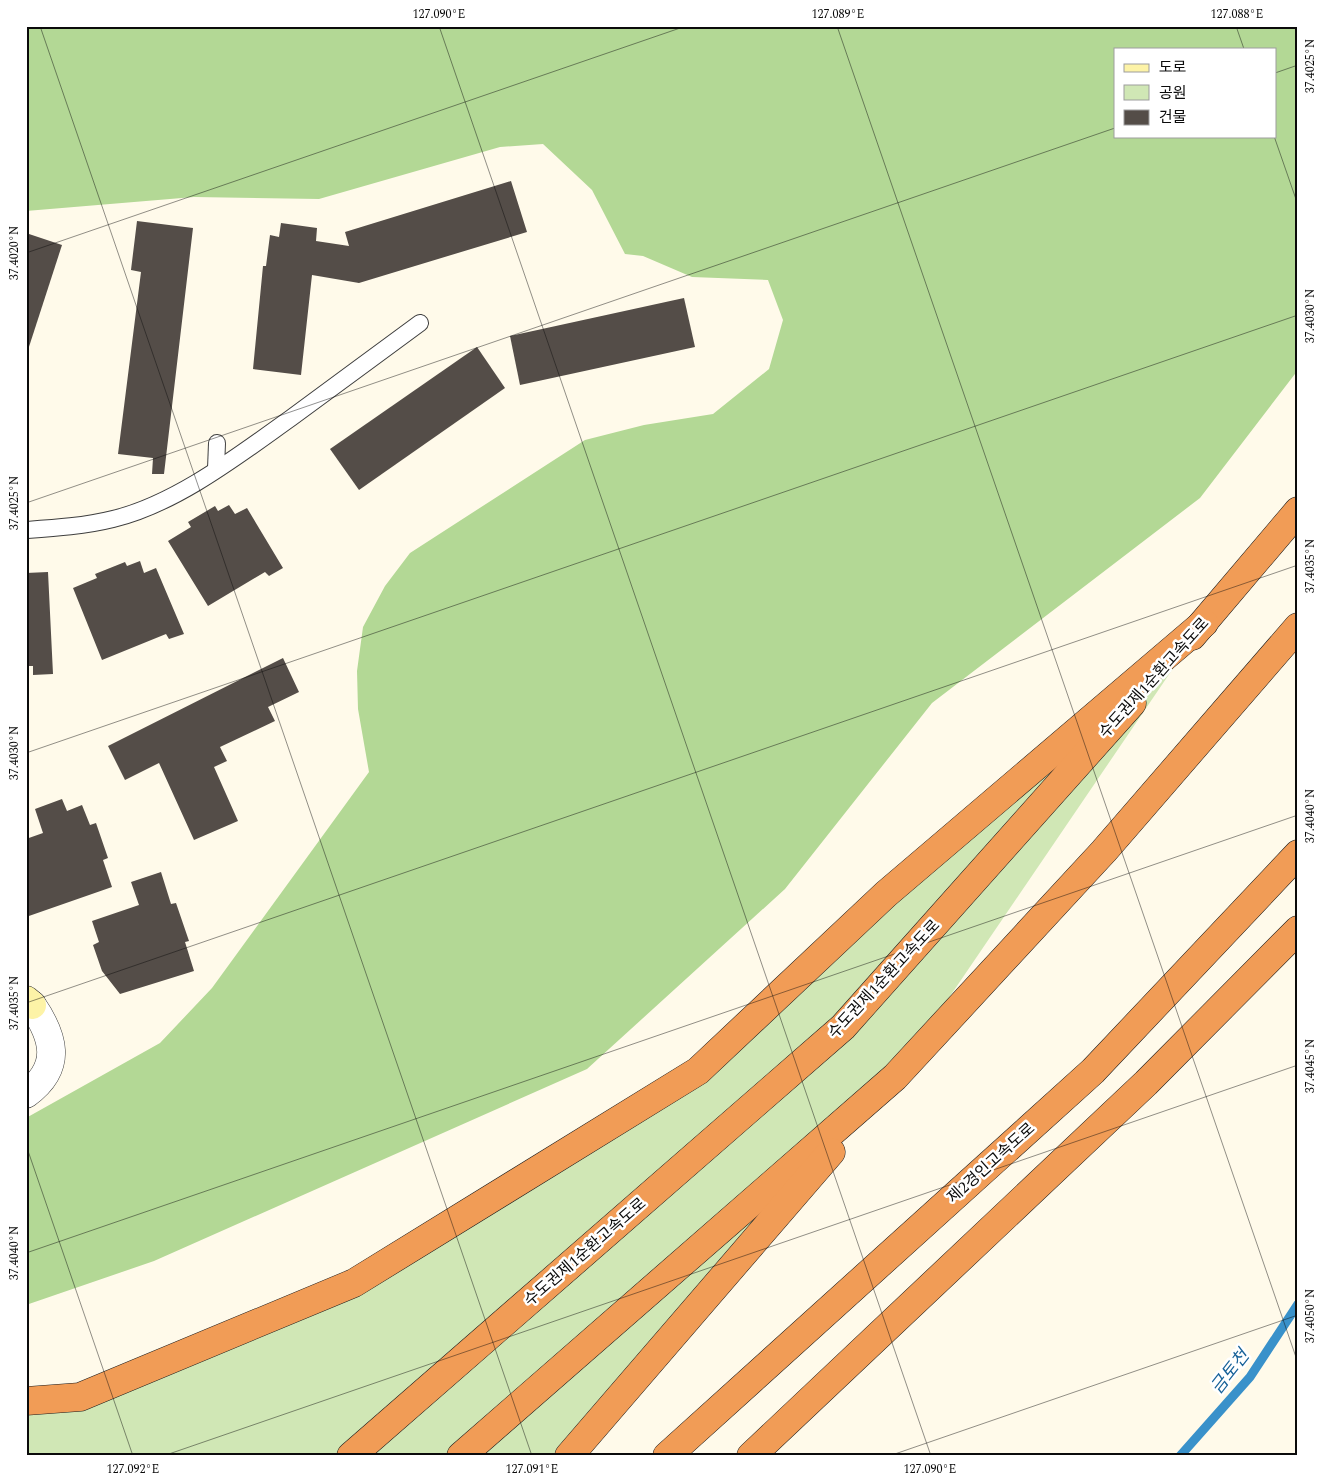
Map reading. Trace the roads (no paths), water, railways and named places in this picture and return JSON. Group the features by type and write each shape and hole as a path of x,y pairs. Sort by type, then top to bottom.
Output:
{"highway":[{"name":"수도권제1순환고속도로","path":"352,1456 843,1027 1204,622 1298,511"},
{"path":"26,1401 80,1396 354,1283 698,1071 886,894 1204,622"},
{"path":"569,1456 895,1077 1104,851 1298,627"},
{"name":"제2경인고속도로","path":"667,1456 1093,1071 1298,854"},
{"path":"751,1456 1139,1089 1298,930"},
{"path":"461,1456 895,1077"}],"street":[{"path":"26,1094 35,1088 49,1067 52,1044 46,1026 29,1002"}],"lane":[{"path":"26,530 114,519 142,509 174,494 249,448 420,323"},
{"path":"216,469 217,444"}],"waterway":[{"name":"금토천","path":"1180,1456 1250,1377 1298,1304"}]}
